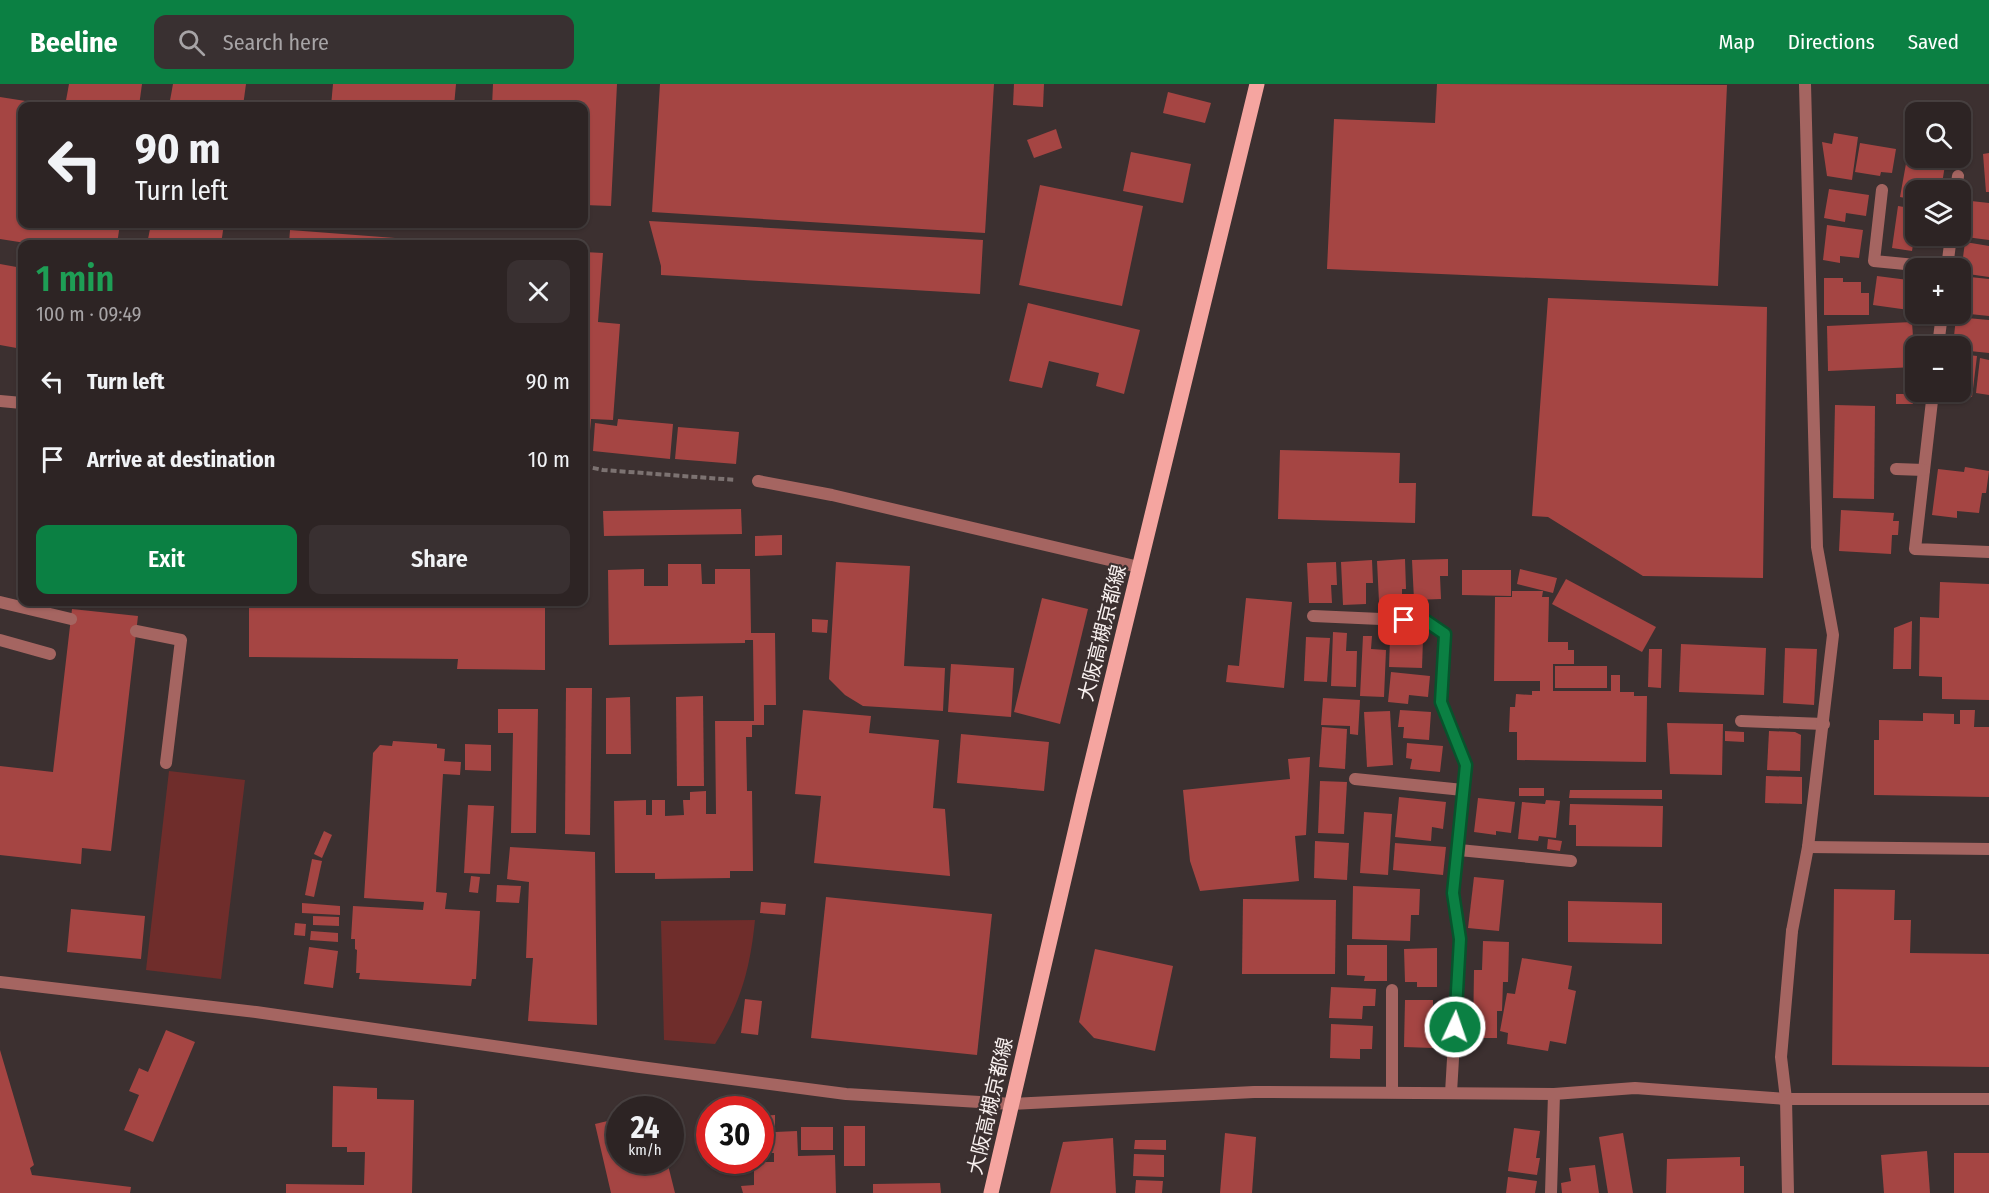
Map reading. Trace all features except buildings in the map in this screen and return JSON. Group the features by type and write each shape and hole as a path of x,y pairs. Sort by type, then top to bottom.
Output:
{"main road":[{"name":"大阪高槻京都線","path":"991,1193 1083,798 1257,84"}],"street":[{"path":"1788,1193 1786,1099 1781,1057 1792,931 1808,847 1833,635 1817,547 1805,84"},
{"path":"1957,180 1958,176"},
{"path":"1882,190 1874,261 1905,264"},
{"path":"0,401 18,403"},
{"path":"1932,402 1915,549 1989,552"},
{"path":"1896,469 1924,470"},
{"path":"758,481 832,495 1139,567"},
{"path":"0,603 71,619"},
{"path":"1313,616 1426,621 1445,634 1441,702 1466,765 1453,893 1460,939 1452,1093"},
{"path":"136,631 181,640 166,763"},
{"path":"0,640 50,654"},
{"path":"1741,722 1824,724"},
{"path":"1355,779 1463,790"},
{"path":"1808,847 1989,849"},
{"path":"1459,850 1571,861"},
{"path":"0,982 256,1012 846,1094 1013,1104 1254,1092 1554,1094 1635,1088 1786,1099 1989,1099"},
{"path":"1392,990 1392,1092"},
{"path":"1551,1193 1554,1094"}],"path":[{"path":"588,467 603,470 758,481"}],"shaded area":[{"path":"169,771 245,780 221,979 146,970"},
{"path":"755,920 743,985 732,1014 715,1044 664,1040 661,921"}],"route":[{"path":"1404,620 1426,621 1445,634 1441,702 1466,765 1453,893 1460,939 1455,1027"}]}
